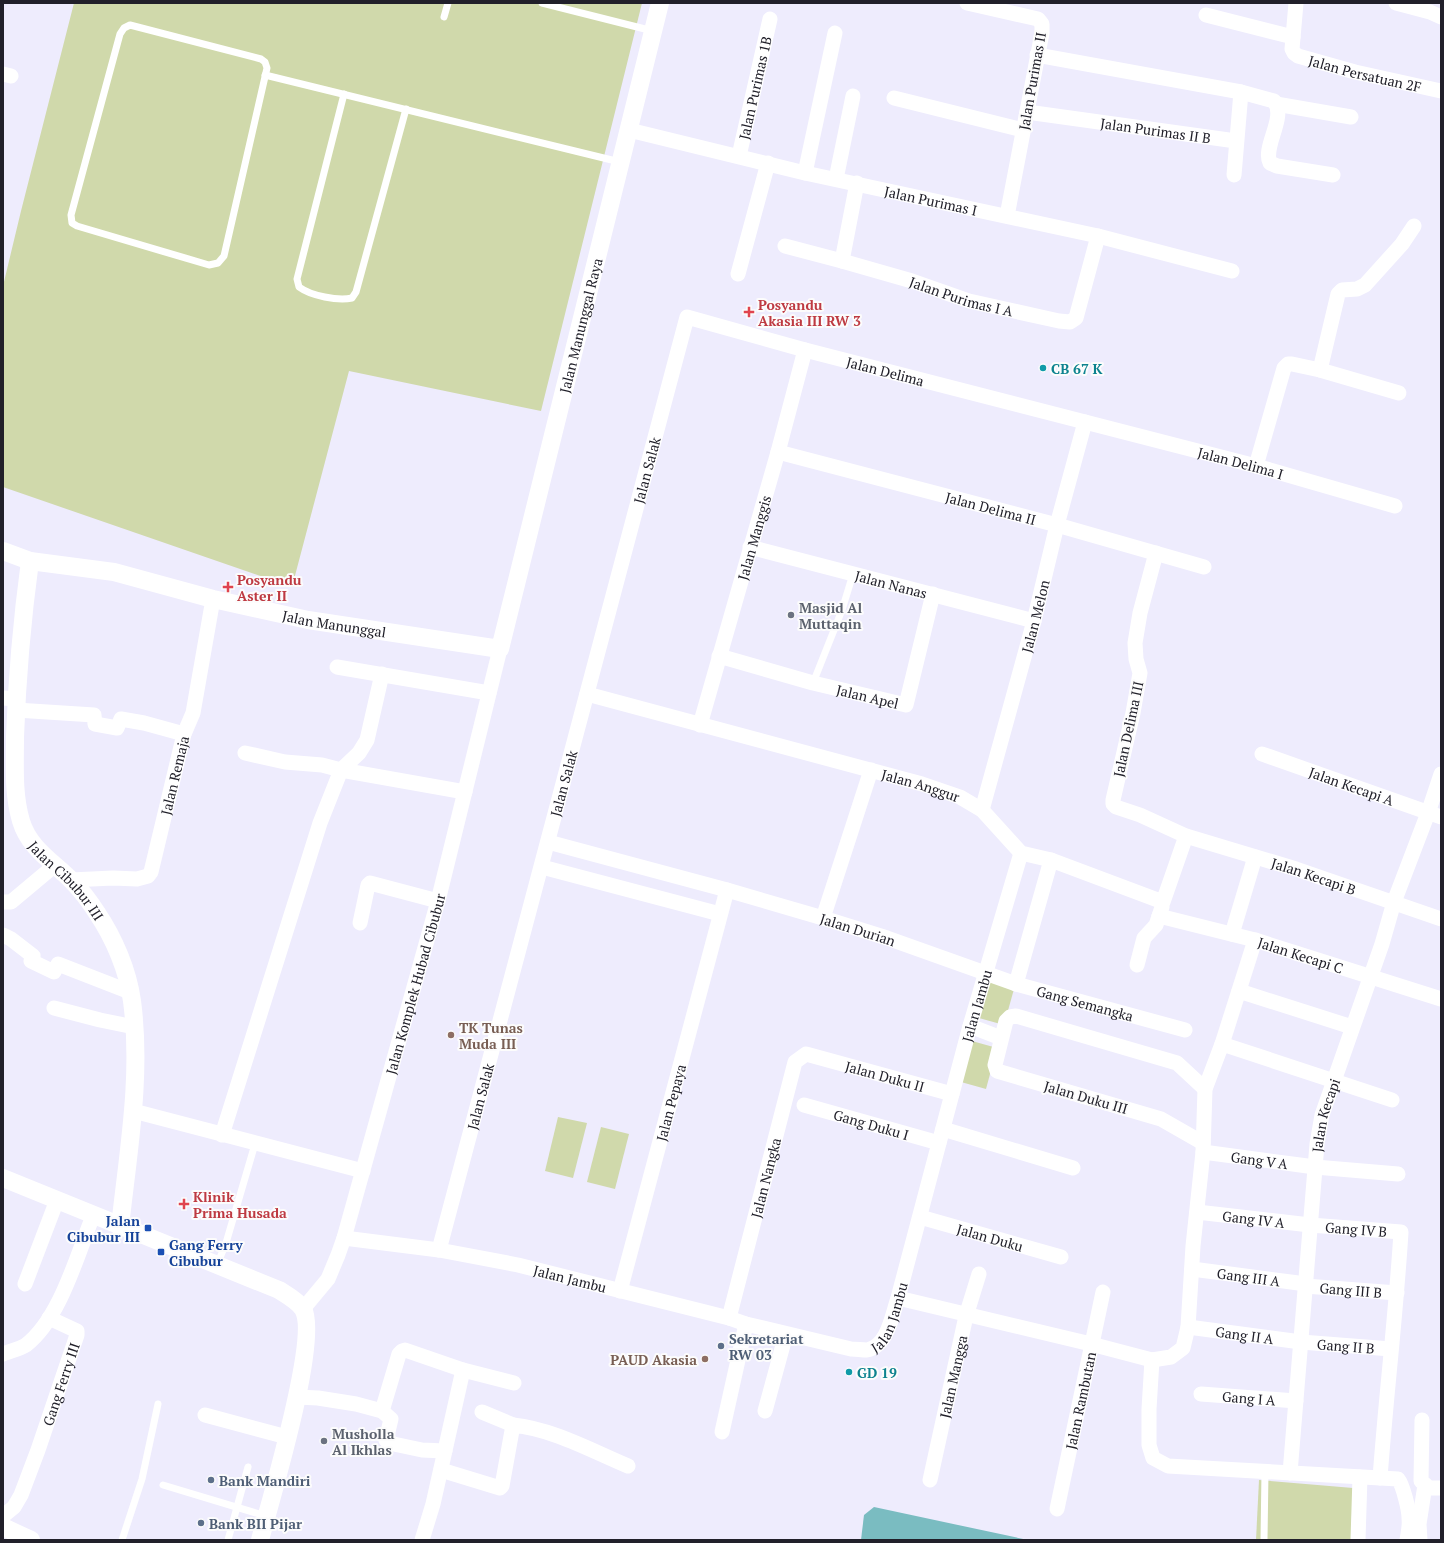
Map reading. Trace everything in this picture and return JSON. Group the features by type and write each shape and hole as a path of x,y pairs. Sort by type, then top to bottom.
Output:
{"street":[{"name":"Jalan Manunggal Raya","path":"500,649 660,3"},
{"name":"Jalan Purimas II","path":"967,3 1038,19 1042,24 1007,216"},
{"path":"1292,43 1296,3"},
{"path":"1396,3 1430,12 1441,17"},
{"name":"Jalan Persatuan 2F","path":"1206,16 1292,43 1294,53 1298,56 1362,74 1441,91"},
{"name":"Jalan Purimas 1B","path":"739,156 770,19"},
{"path":"805,173 835,33"},
{"path":"1037,55 1241,92 1274,101 1276,104 1351,117"},
{"path":"1234,175 1241,92"},
{"path":"836,179 853,96"},
{"path":"894,98 1023,130"},
{"path":"1276,104 1277,121 1268,155 1270,163 1277,166 1333,175"},
{"name":"Jalan Purimas II B","path":"1027,112 1236,141"},
{"name":"Jalan Purimas I","path":"629,130 805,173 1098,236 1232,270"},
{"path":"738,274 768,163"},
{"path":"842,261 857,183"},
{"path":"1320,370 1336,297 1342,290 1357,289 1365,285 1402,244 1414,226"},
{"name":"Jalan Purimas I A","path":"785,246 912,281 969,301 1059,321 1070,322 1076,318 1098,236"},
{"name":"Jalan Delima","path":"688,317 805,350 1085,422"},
{"name":"Jalan Salak","path":"439,1250 688,317"},
{"name":"Jalan Manggis","path":"700,725 778,452 805,350"},
{"path":"1256,466 1284,368 1288,364 1320,370 1398,393"},
{"name":"Jalan Delima I","path":"1085,422 1256,466 1395,506"},
{"name":"Jalan Melon","path":"982,810 1034,621 1057,525 1085,422"},
{"name":"Jalan Delima II","path":"778,452 1057,525 1204,567"},
{"name":"Jalan Nanas","path":"750,547 1034,621"},
{"path":"3,551 30,561"},
{"name":"Jalan Delima III","path":"1156,553 1140,613 1134,643 1140,673 1134,713 1113,804 1116,807 1140,815 1186,836"},
{"name":"Jalan Manunggal","path":"30,561 114,572 213,599 308,620 500,649"},
{"name":"Jalan Cibubur III","path":"30,561 12,702 14,777 17,805 27,836 35,848 71,880 97,912 113,942 125,971 132,1000 135,1083 120,1227"},
{"name":"Jalan Apel","path":"719,656 814,683 906,705 933,594"},
{"name":"Jalan Remaja","path":"71,880 113,878 137,879 148,876 151,872 184,734 193,713 213,599"},
{"name":"Jalan Komplek Hubad Cibubur","path":"303,1309 328,1279 344,1238 438,901 500,649"},
{"path":"337,666 489,693"},
{"path":"222,1135 320,823 340,770 359,753 368,740 382,674"},
{"name":"Jalan Anggur","path":"587,694 922,784 960,797 982,810 1021,853"},
{"path":"12,702 94,715 95,724 117,728 121,719 144,723 184,734"},
{"path":"245,753 285,762 322,765 340,770 465,792"},
{"name":"Jalan Kecapi A","path":"1262,754 1435,815"},
{"path":"823,918 870,770"},
{"name":"Jalan Kecapi","path":"1290,1473 1315,1167 1321,1120 1382,944 1394,902 1435,815 1441,774"},
{"path":"1137,965 1144,938 1156,925 1186,836"},
{"name":"Jalan Kecapi B","path":"1186,836 1296,869 1441,919"},
{"name":"Jalan Durian","path":"548,842 727,890 823,918 887,938 987,973"},
{"path":"1021,853 1050,860 1161,909"},
{"name":"Jalan Jambu","path":"344,1238 439,1250 518,1265 730,1318 746,1324 851,1349 867,1350 879,1344 884,1336 898,1298 970,1026 987,973 1021,853"},
{"path":"1232,934 1255,856"},
{"path":"1016,984 1050,860"},
{"path":"4,905 11,902 54,866"},
{"path":"542,867 720,914 727,890"},
{"path":"360,923 368,886 370,884 438,901"},
{"name":"Jalan Kecapi C","path":"1161,909 1232,934 1441,999"},
{"name":"Jalan Pepaya","path":"620,1291 720,914"},
{"path":"3,935 34,956 31,961 54,972 58,964 130,992"},
{"path":"898,1298 966,1316 1092,1344 1152,1360 1171,1356 1183,1348 1188,1327 1187,1315 1203,1148 1205,1088 1222,1044 1255,940"},
{"name":"Gang Semangka","path":"987,973 1016,984 1185,1030"},
{"path":"1239,991 1352,1027"},
{"path":"54,1008 134,1027"},
{"name":"Jalan Duku III","path":"1203,1148 1161,1119 997,1071 995,1065 1006,1021 1010,1017 1016,1016 1177,1063 1205,1088"},
{"path":"970,1026 1001,1038"},
{"path":"1222,1044 1392,1100"},
{"name":"Jalan Nangka","path":"730,1318 795,1062 806,1054 818,1057"},
{"name":"Jalan Duku II","path":"818,1057 952,1094"},
{"name":"Gang Duku I","path":"804,1105 941,1136"},
{"path":"141,1113 363,1171"},
{"path":"941,1136 1073,1168"},
{"name":"Gang V A","path":"1203,1148 1315,1167 1398,1174"},
{"path":"3,1178 120,1227 279,1290 292,1298 303,1309 306,1321 307,1337 297,1398 260,1540"},
{"path":"25,1284 57,1200"},
{"name":"Gang IV A","path":"1197,1212 1310,1225"},
{"path":"3,1354 25,1346 44,1327 66,1287 93,1216"},
{"name":"Jalan Duku","path":"920,1217 1061,1258"},
{"name":"Gang IV B","path":"1310,1225 1401,1232 1397,1293"},
{"name":"Gang III A","path":"1192,1269 1306,1285"},
{"name":"Jalan Mangga","path":"930,1480 966,1316 979,1274"},
{"name":"Gang III B","path":"1306,1285 1397,1293"},
{"name":"Jalan Rambutan","path":"1057,1509 1103,1292"},
{"path":"1380,1478 1385,1409 1397,1293"},
{"name":"Gang Ferry III","path":"3,1516 14,1507 27,1479 77,1335 76,1331 48,1318"},
{"path":"722,1432 746,1324"},
{"name":"Gang II A","path":"1188,1327 1301,1342"},
{"path":"765,1411 786,1334"},
{"name":"Gang II B","path":"1301,1342 1391,1349"},
{"path":"382,1411 399,1354 402,1350 463,1370 514,1383"},
{"path":"1152,1360 1148,1445 1154,1458 1168,1466 1398,1479 1402,1484 1409,1518 1407,1540"},
{"path":"422,1540 433,1504 463,1370"},
{"name":"Gang I A","path":"1201,1394 1296,1401"},
{"path":"297,1398 341,1402 382,1411 391,1419 387,1441 422,1450 445,1451"},
{"path":"482,1412 513,1426 530,1427 557,1436 628,1466"},
{"path":"205,1415 287,1437"},
{"path":"1422,1420 1421,1481 1429,1488 1441,1488"},
{"path":"441,1470 500,1488 502,1486 513,1426"},
{"path":"1358,1540 1360,1477"},
{"path":"1420,1540 1419,1524 1425,1485"},
{"path":"3,1527 31,1540"}],"lane":[{"path":"444,17 448,3"},
{"path":"542,3 653,31"},
{"path":"130,25 261,59 265,62 267,68 264,75 224,256 218,263 209,265 77,226 72,223 71,215 120,34 124,28 130,25"},
{"path":"264,75 620,162"},
{"path":"344,94 298,278 299,287 305,291 341,300 352,298 356,292 406,109"},
{"path":"814,683 842,610 853,574"},
{"path":"217,1265 226,1243 255,1144"},
{"path":"122,1540 142,1479 158,1404"},
{"path":"228,1540 248,1467"},
{"path":"1264,1540 1265,1472"},
{"path":"163,1484 266,1516"}],"shaded area":[{"path":"74,3 642,3 541,411 349,371 292,587 3,487 3,286"},
{"path":"989,982 1014,989 1004,1025 979,1018"},
{"path":"972,1041 997,1048 986,1089 961,1082"},
{"path":"558,1117 587,1123 573,1178 545,1171"},
{"path":"601,1127 629,1134 615,1189 587,1182"},
{"path":"1259,1480 1353,1488 1351,1540 1256,1540"},
{"path":"874,1507 1028,1540 861,1540 864,1515"}],"place":[{"name":"Posyandu Akasia III RW 3","path":"749,312"},
{"name":"CB 67 K","path":"1043,368"},
{"name":"Posyandu Aster II","path":"228,587"},
{"name":"Masjid Al Muttaqin","path":"791,615"},
{"name":"TK Tunas Muda III","path":"451,1035"},
{"name":"Klinik Prima Husada","path":"184,1204"},
{"name":"Jalan Cibubur III","path":"148,1228"},
{"name":"Gang Ferry Cibubur","path":"161,1252"},
{"name":"Sekretariat RW 03","path":"721,1346"},
{"name":"PAUD Akasia","path":"705,1359"},
{"name":"GD 19","path":"849,1372"},
{"name":"Musholla Al Ikhlas","path":"324,1441"},
{"name":"Bank Mandiri","path":"211,1480"},
{"name":"Bank BII Pijar","path":"201,1523"}]}
